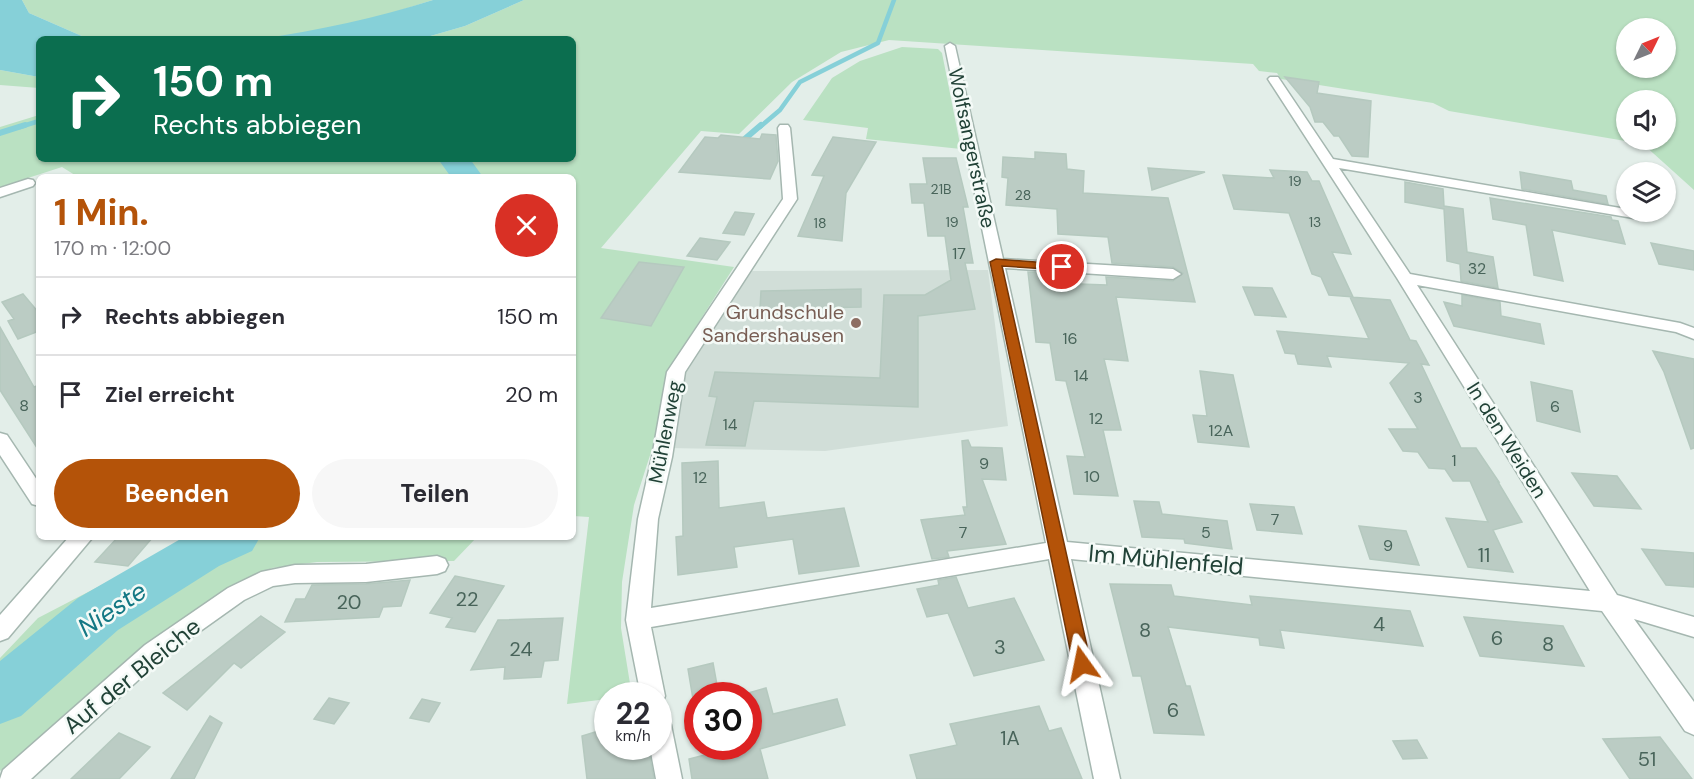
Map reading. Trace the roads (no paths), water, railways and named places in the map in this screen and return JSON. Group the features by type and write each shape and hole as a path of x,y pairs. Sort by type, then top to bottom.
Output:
{"street":[{"name":"Wolfsangerstraße","path":"950,46 1107,779"},
{"name":"In den Weiden","path":"1274,79 1405,278 1609,602 1694,723"},
{"name":"Mühlenweg","path":"650,682 638,620 648,519 662,457 676,372 790,199 784,128"},
{"path":"1329,162 1616,211"},
{"path":"0,193 28,183"},
{"path":"996,262 1173,274"},
{"path":"1405,278 1680,328 1694,334"},
{"path":"0,440 36,494"},
{"path":"0,631 73,541"},
{"name":"Im Mühlenfeld","path":"638,620 1057,549 1609,602 1694,627"},
{"name":"Auf der Bleiche","path":"12,779 153,652 236,594 269,578 295,574 366,573 437,565"},
{"path":"665,760 669,779"}],"water":[{"path":"0,0 22,0 29,13 82,36 36,36 36,76 0,70"},
{"path":"433,0 524,0 465,26 430,36 279,36 390,12"}],"waterway":[{"path":"760,127 780,110 800,82 878,43 894,0"},
{"path":"20,127 36,122"},
{"path":"0,133 25,125"},
{"path":"740,143 761,125"},
{"name":"Nieste","path":"456,162 465,174"},
{"name":"Nieste","path":"0,697 98,614 201,552 227,540"}],"place":[{"name":"Grundschule Sandershausen","path":"856,323"}]}
